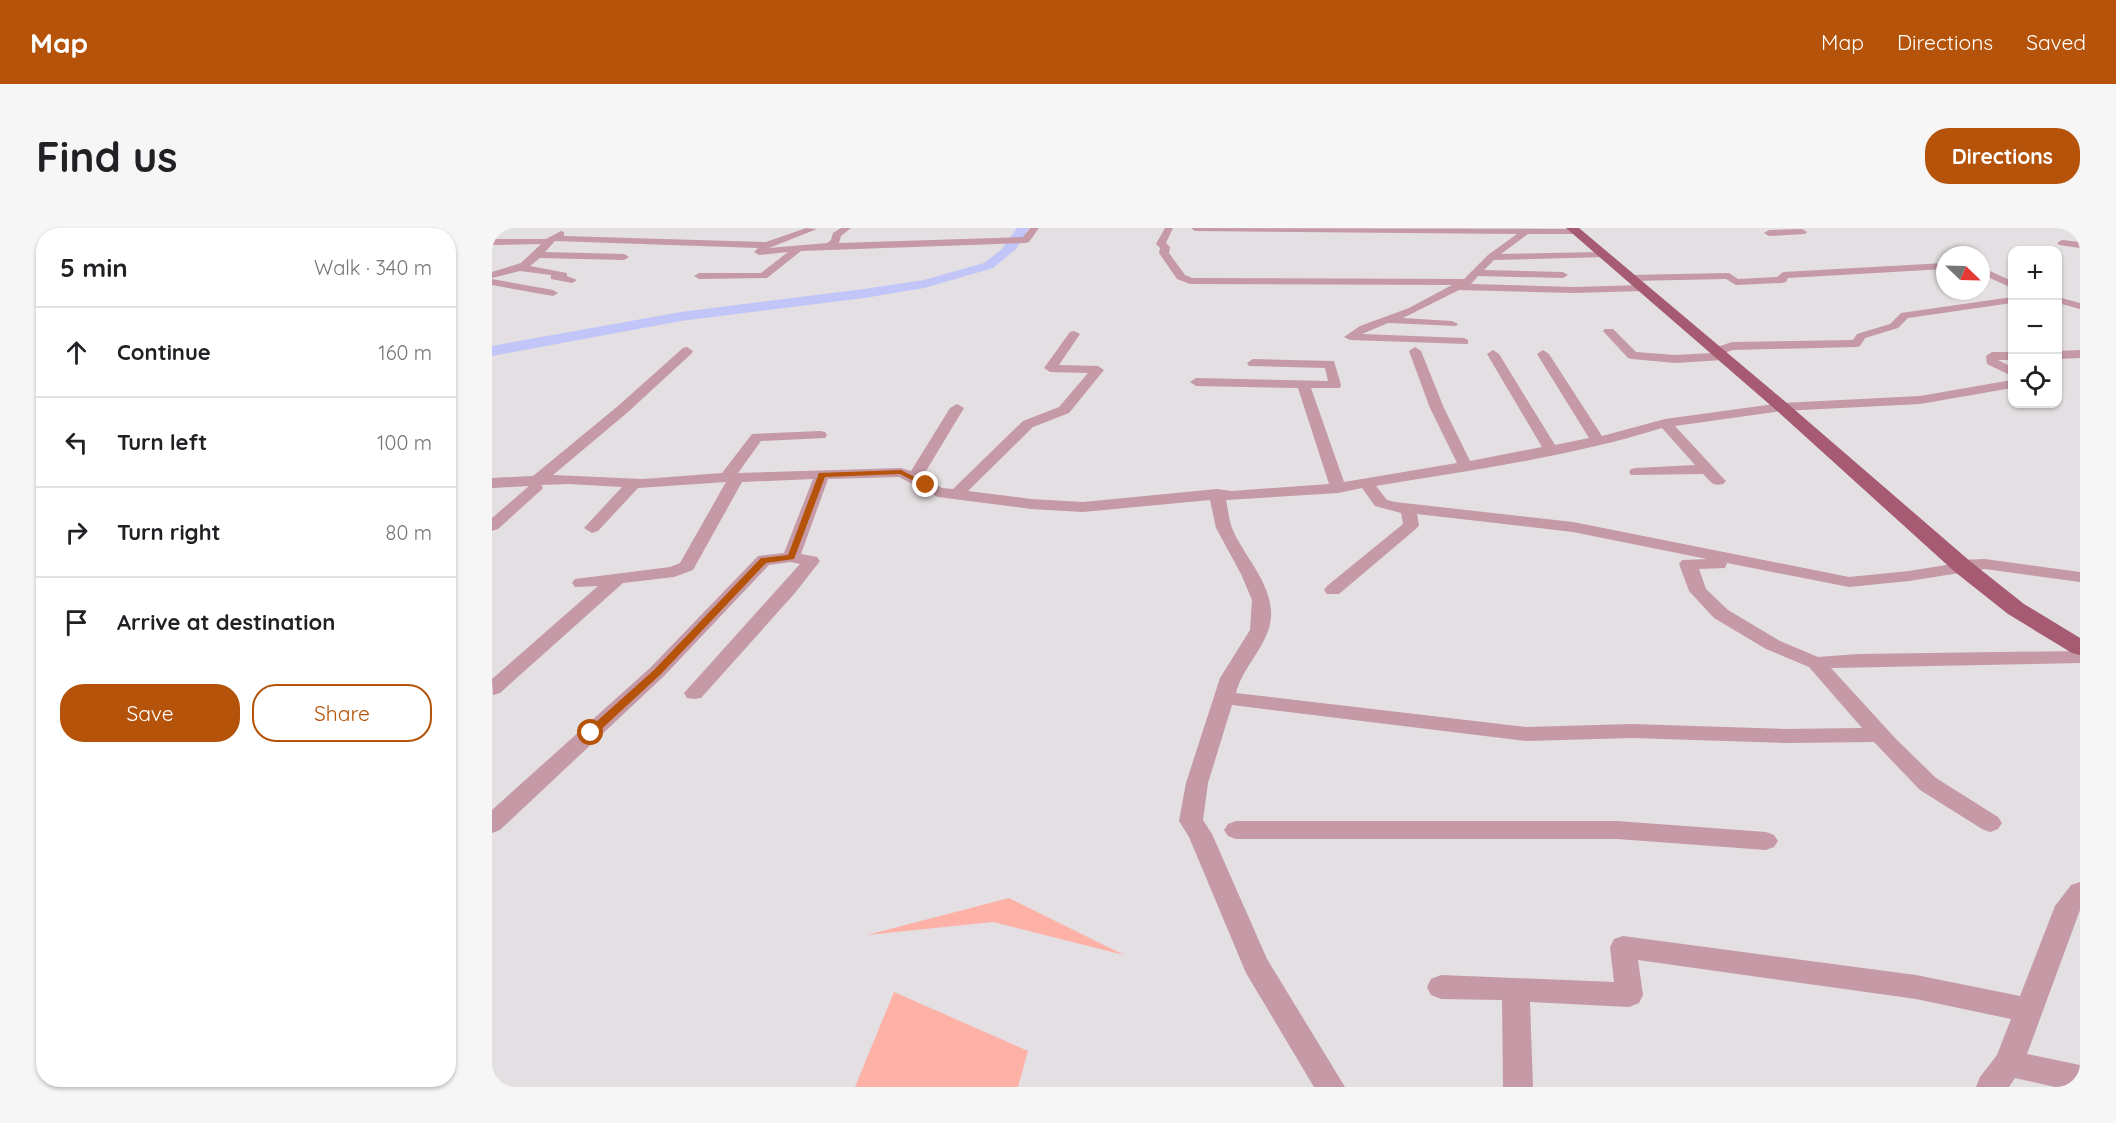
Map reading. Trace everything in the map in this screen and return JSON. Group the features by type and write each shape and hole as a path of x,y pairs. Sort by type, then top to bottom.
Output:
{"main road":[{"path":"1574,230 1721,354 1962,566 2016,609 2080,648"}],"street":[{"path":"492,275 522,266 540,248 582,228"},
{"path":"540,248 767,245 801,235 812,230 810,228"},
{"path":"830,246 836,241 836,235 847,228"},
{"path":"767,245 759,252 830,246 1026,240 1035,228"},
{"path":"1169,228 1161,244 1165,247 1164,253 1181,277 1190,281 1467,282"},
{"path":"1195,228 1574,230"},
{"path":"1464,342 1350,337 1382,319 1413,310 1467,282 1491,257 1527,231"},
{"path":"1769,233 1802,232"},
{"path":"492,242 624,257"},
{"path":"2062,243 2080,245"},
{"path":"540,248 661,249"},
{"path":"699,276 763,276 798,249"},
{"path":"1491,257 1603,255"},
{"path":"492,267 522,266 562,274 555,277 572,280"},
{"path":"1456,287 1574,290 1729,276 1736,282 1782,280 1783,275 1936,266"},
{"path":"1475,273 1563,275"},
{"path":"1990,274 2008,283"},
{"path":"492,282 553,293"},
{"path":"1609,331 1632,355 1675,359 1721,354 1732,346 1856,343 1861,336 1894,326 1905,315 2008,301"},
{"path":"2062,301 2080,306"},
{"path":"1382,319 1452,324"},
{"path":"957,494 1028,424 1064,410 1098,370 1050,368 1074,334"},
{"path":"492,526 536,484 687,351"},
{"path":"1415,351 1437,408 1466,467"},
{"path":"1493,354 1551,450"},
{"path":"1543,354 1598,441"},
{"path":"2062,355 2080,354"},
{"path":"2008,356 1992,356 1991,361 2008,370"},
{"path":"1196,382 1335,385 1330,364 1253,363"},
{"path":"1303,384 1338,488"},
{"path":"492,483 536,484 606,480 634,484 731,477 901,472 915,477 938,492 1031,504 1083,507 1217,494 1232,496 1338,488 1466,467 1598,441 1665,423 1782,407 1920,400 2008,385"},
{"path":"915,477 957,408"},
{"path":"1665,423 1718,481"},
{"path":"581,583 674,572 687,566 731,477 757,437 820,435"},
{"path":"1636,472 1707,469"},
{"path":"791,557 822,475"},
{"path":"592,528 634,484"},
{"path":"1367,484 1381,503 1408,510 1573,527 1849,582 1985,564 2080,577"},
{"path":"1217,494 1224,528 1250,574 1261,600 1258,630 1230,678 1197,783 1191,821 1200,834 1256,965 1330,1087"},
{"path":"1333,590 1411,525 1408,510"},
{"path":"492,824 657,672 764,560 791,557 811,561 789,589 694,693"},
{"path":"1741,559 1740,565 1688,564 1698,591 1721,614 1773,645 1816,663 1880,735 1928,784 1990,823"},
{"path":"493,689 617,579"},
{"path":"1816,663 1858,660 2080,657"},
{"path":"1224,698 1526,734 1632,731 1785,736 1880,735"},
{"path":"1236,830 1617,830 1766,841"},
{"path":"1991,1087 2009,1063 2068,906 2080,892"},
{"path":"1441,987 1629,995 1623,947 1916,987 2028,1010"},
{"path":"1516,989 1518,1087"},
{"path":"2009,1063 2080,1079"}],"shaded area":[{"path":"1009,898 1124,955 993,922 867,935"},
{"path":"894,992 1028,1051 1018,1087 855,1087"}],"waterway":[{"path":"492,351 681,316 864,294 924,284 988,266 1012,246 1023,228"}],"route":[{"path":"591,733 657,672 764,560 791,557 822,475 901,472 915,477 926,485"}]}
